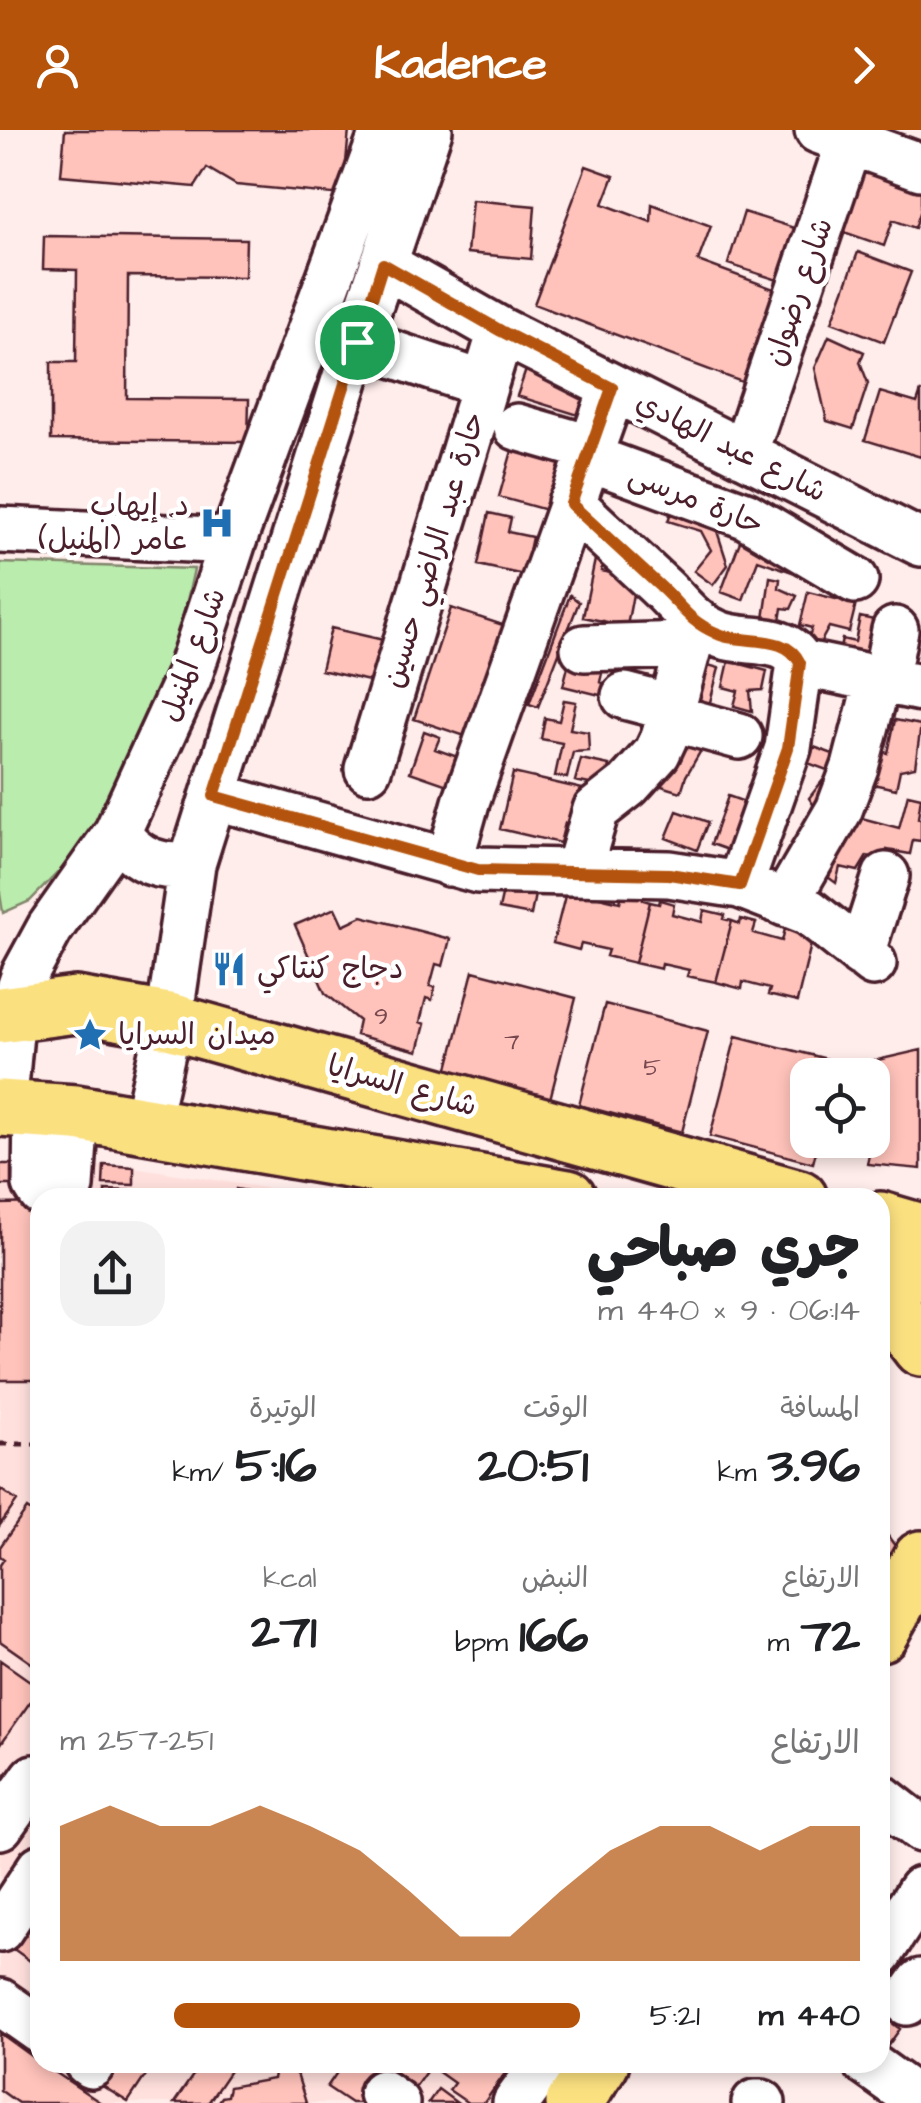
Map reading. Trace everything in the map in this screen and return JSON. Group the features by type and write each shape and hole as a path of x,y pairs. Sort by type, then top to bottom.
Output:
{"main road":[{"name":"شارع السرايا","path":"7,1001 76,1006 169,1021 763,1188"},
{"path":"29,1109 146,1124 470,1188"},
{"path":"890,1223 921,1232"},
{"path":"890,1264 921,1272"},
{"path":"890,1307 921,1348"},
{"path":"890,1615 920,1562"},
{"path":"538,2091 578,2073"}],"street":[{"name":"شارع المنيل","path":"29,1109 7,1001 50,928 117,833 188,678 233,540 384,130"},
{"name":"شارع المنيل","path":"146,1124 169,1021 192,864 357,342 429,130"},
{"path":"840,133 921,167"},
{"name":"شارع رضوان","path":"744,454 840,133"},
{"name":"شارع عبد الهادي","path":"383,264 501,331 921,544"},
{"name":"حارة عبد الراضي حسين","path":"368,768 501,331"},
{"path":"357,342 484,384"},
{"path":"449,863 467,799 612,388"},
{"name":"حارة مرسى","path":"517,426 745,515 855,580"},
{"path":"571,504 671,596 691,634 656,752 628,785 596,810 578,872"},
{"path":"0,530 233,540"},
{"path":"785,902 825,839 860,807 894,683 895,630"},
{"path":"584,648 691,634 785,645 795,652 800,663 788,748 740,885"},
{"path":"800,663 894,683"},
{"path":"624,696 739,736"},
{"path":"214,796 478,870 669,874 740,885 809,912 867,959 886,876"},
{"path":"117,833 149,862 163,866 192,864"},
{"path":"0,1826 30,1784"},
{"path":"890,1805 921,1830"},
{"path":"0,1929 30,1883"},
{"path":"890,1938 921,1890"},
{"path":"0,2002 30,2023"},
{"path":"880,2073 921,2102"}],"path":[{"path":"0,1444 30,1444"}],"shaded area":[{"path":"0,1164 134,1167 264,1188 30,1188 30,2073 571,2073 549,2103 0,2103"}],"green space":[{"path":"0,563 194,569 184,614 143,738 80,850 30,901 3,913 0,894"}],"building":[{"path":"65,130 349,130 343,195 236,185 207,168 195,187 61,175"},
{"path":"881,162 921,176 921,210 915,228 893,220 884,246 841,231 862,172"},
{"path":"586,166 614,176 603,204 651,222 652,204 711,226 698,261 782,292 747,384 534,304"},
{"path":"472,200 535,206 531,259 467,253"},
{"path":"744,212 807,232 790,284 728,264"},
{"path":"44,236 246,239 245,277 128,276 127,398 249,399 248,442 51,440 51,362 76,362 77,270 43,269"},
{"path":"858,252 911,272 884,342 832,322"},
{"path":"829,336 864,352 860,362 868,383 853,429 827,421 815,368"},
{"path":"529,361 596,395 588,418 517,396"},
{"path":"921,391 921,457 865,440 880,392 917,403"},
{"path":"515,440 573,457 557,513 499,497"},
{"path":"673,506 726,521 717,531 728,565 713,585 694,571 711,550 701,531 668,521"},
{"path":"489,513 511,518 508,532 532,537 524,575 478,565"},
{"path":"742,536 798,556 792,572 758,560 743,600 721,592"},
{"path":"596,555 604,556 601,571 636,578 627,626 583,617"},
{"path":"770,577 780,579 779,588 797,596 791,609 782,608 780,621 764,619"},
{"path":"808,592 856,604 849,632 829,627 819,645 808,639 812,628 800,625"},
{"path":"570,595 579,602 538,707 529,704"},
{"path":"451,608 515,629 481,733 468,728 465,736 414,719"},
{"path":"860,617 888,623 881,655 867,652 864,664 838,658 842,639 855,642"},
{"path":"331,628 392,642 382,684 321,670"},
{"path":"572,651 605,660 600,682 615,686 612,698 563,686"},
{"path":"729,661 767,671 763,690 750,691 752,711 734,706 738,691 723,687"},
{"path":"701,663 719,668 706,717 688,712"},
{"path":"564,700 576,702 570,729 588,732 589,751 573,752 567,778 555,776 562,743 541,739 545,718 559,721"},
{"path":"895,720 921,725 915,767 900,770 896,789 859,781 867,748 888,753"},
{"path":"424,731 440,737 435,749 466,760 456,788 410,772"},
{"path":"691,733 706,742 681,792 652,783"},
{"path":"814,747 841,757 820,815 809,798 830,771 808,763"},
{"path":"581,759 609,765 604,787 575,781"},
{"path":"513,773 591,791 583,827 565,823 560,843 500,829"},
{"path":"908,794 921,797 921,841 913,840 910,854 887,850 885,859 867,856 858,871 840,867 836,883 821,872 858,817 899,828"},
{"path":"728,796 753,805 736,853 711,844"},
{"path":"677,811 708,822 697,850 666,838"},
{"path":"506,878 537,884 531,915 499,909"},
{"path":"568,884 620,902 623,891 644,896 643,900 650,902 635,963 606,956 608,950 581,944 579,950 553,943"},
{"path":"660,900 674,904 672,914 702,922 704,910 725,915 724,919 732,921 716,982 687,976 689,970 635,963 650,902 659,904"},
{"path":"335,908 343,925 362,916 450,939 443,966 436,964 430,986 435,987 432,1000 426,998 418,1051 356,1035 359,1021 325,993 295,925"},
{"path":"741,919 756,923 753,933 782,941 785,929 806,934 805,938 812,940 797,1002 768,995 770,989 743,982 742,989 716,982 732,921 740,924"},
{"path":"473,971 576,998 550,1099 447,1072"},
{"path":"605,1004 708,1031 682,1132 579,1105"},
{"path":"736,1036 823,1058 790,1058 790,1157 710,1136"},
{"path":"921,1050 921,1169 867,1164 868,1158 890,1158 890,1058 886,1058"},
{"path":"0,1164 11,1164 11,1185 0,1185"},
{"path":"104,1165 134,1167 134,1185 103,1184"},
{"path":"30,1203 30,1380 0,1380 0,1204"},
{"path":"0,1489 17,1501 0,1525"},
{"path":"27,1509 30,1511 30,1662 0,1641 0,1565 4,1559 0,1547"},
{"path":"890,1539 898,1550 890,1555"},
{"path":"0,1660 30,1681 30,1702 0,1745"},
{"path":"30,1911 30,1961 8,1945"},
{"path":"890,2022 900,2029 890,2043"},
{"path":"0,2033 30,2055 30,2073 56,2073 101,2103 18,2103 0,2090"},
{"path":"98,2073 146,2075 128,2102 93,2080"},
{"path":"194,2073 228,2073 208,2103 174,2103"},
{"path":"274,2073 297,2074 306,2103 217,2103 227,2096 229,2087 273,2079"},
{"path":"337,2073 380,2073 358,2103 351,2103 327,2087"},
{"path":"384,2073 425,2073 408,2097 381,2078"},
{"path":"440,2073 505,2073 484,2103 468,2103 449,2090 454,2083"},
{"path":"438,2089 457,2103 428,2103"}],"place":[{"name":"د. إيهاب عامر (المنيل)","path":"217,523"},
{"name":"دجاج كنتاكي","path":"229,969"},
{"name":"ميدان السرايا","path":"90,1035"}],"route":[{"path":"383,264 612,388 571,504 695,623 726,638 785,645 795,652 800,663 788,748 740,885 669,874 478,870 214,796 357,342 383,264"}]}
